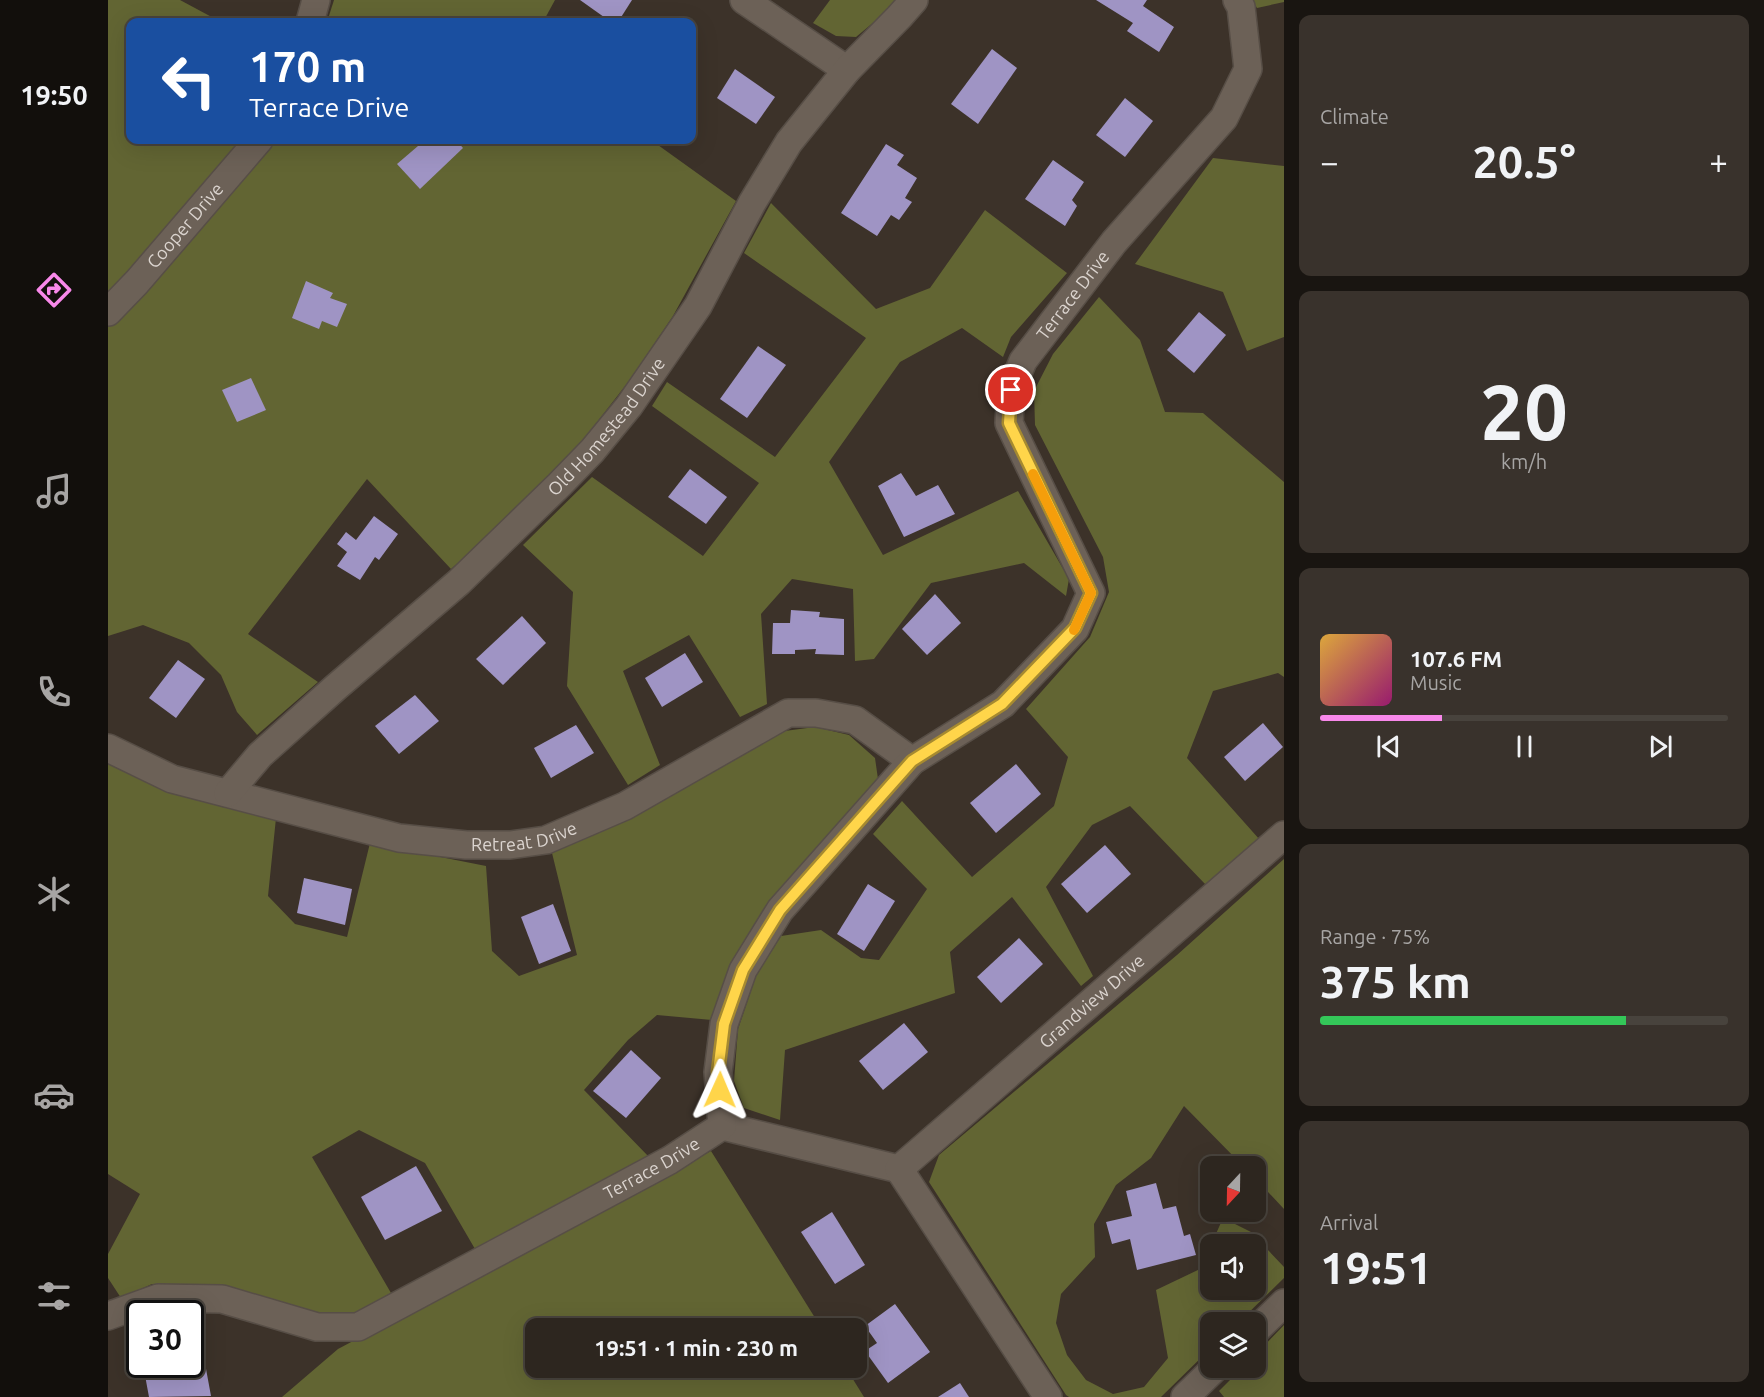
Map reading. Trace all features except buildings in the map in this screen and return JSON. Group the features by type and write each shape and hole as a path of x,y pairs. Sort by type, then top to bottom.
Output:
{"street":[{"path":"311,18 316,0"},
{"path":"744,0 847,70"},
{"name":"Old Homestead Drive","path":"228,793 260,755 459,582 592,451 629,406 698,306 752,203 789,142 847,70 914,0"},
{"name":"Terrace Drive","path":"108,1317 158,1298 222,1299 317,1327 358,1327 670,1160 722,1126 718,1072 724,1024 743,970 780,910 912,761 1002,704 1075,628 1091,593 1009,423 1011,390 1023,361 1114,242 1224,118 1248,69 1241,7 1237,0"},
{"name":"Cooper Drive","path":"108,312 145,273 257,144"},
{"name":"Retreat Drive","path":"108,748 172,779 399,838 466,846 510,845 546,840 625,806 788,713 816,713 855,720 912,761"},
{"name":"Grandview Drive","path":"899,1168 1284,835"},
{"path":"722,1126 899,1168 1048,1397"},
{"path":"1266,1320 1284,1302"},
{"path":"1185,1397 1205,1378"}],"green space":[{"path":"108,0 180,0 214,18 126,18 126,144 657,144 736,201 673,316 629,381 577,448 487,538 451,569 367,479 248,634 318,682 257,735 237,712 221,675 189,643 143,625 108,636"},
{"path":"334,0 555,0 545,18 328,18"},
{"path":"830,0 896,0 886,12 856,37 836,36 813,23"},
{"path":"1252,0 1284,0 1284,2 1257,8"},
{"path":"1213,158 1284,166 1284,337 1247,351 1223,292 1135,264"},
{"path":"771,203 876,309 930,288 985,210 1067,273 1011,337 1003,357 962,328 900,362 829,462 883,555 1018,491 1069,579 1066,596 1024,563 931,583 874,659 855,661 853,589 792,579 761,614 767,704 740,717 689,635 623,671 660,765 628,785 567,686 573,592 523,545 592,477 703,556 759,483 652,406 667,382 775,457 866,338 744,253"},
{"path":"1099,297 1140,340 1165,412 1203,413 1284,482 1284,677 1278,673 1213,691 1187,758 1260,840 1206,885 1130,806 1092,825 1046,887 1093,976 1081,986 1012,897 950,952 955,993 785,1050 780,1120 744,1108 734,1081 738,1029 756,976 781,936 821,930 861,958 879,960 927,889 873,834 902,801 972,877 1054,806 1068,757 1026,709 1090,637 1109,592 1103,557 1035,425 1034,391 1053,354"},
{"path":"815,727 849,735 875,758 878,779 712,1020 657,1015 628,1040 584,1090 649,1157 475,1249 425,1163 359,1130 312,1157 391,1293 352,1315 316,1315 224,1285 152,1284 121,1298 108,1278 108,1254 140,1194 108,1174 108,762 143,780 185,795 276,818 268,896 295,924 347,937 370,843 486,866 492,951 519,976 577,955 552,853 629,819 777,732"},
{"path":"1284,859 1284,1209 1266,1190 1266,1156 1233,1156 1184,1106 1151,1158 1116,1185 1094,1224 1095,1257 1061,1294 1056,1323 1067,1355 1086,1380 1113,1394 1144,1387 1168,1358 1156,1290 1200,1269 1200,1300 1262,1300 1249,1312 1200,1312 1200,1359 1161,1397 1069,1397 929,1182 939,1155 1177,955"},
{"path":"711,1151 815,1318 525,1318 525,1378 852,1378 864,1397 282,1397 338,1349"},
{"path":"1221,1222 1231,1222 1253,1234 1216,1234"},
{"path":"1266,1248 1284,1267 1284,1278 1266,1296"},
{"path":"1284,1325 1284,1397 1224,1397 1219,1391 1232,1378 1266,1378 1266,1344"}],"slow traffic":[{"path":"1033,474 1091,593 1074,630"}],"route":[{"path":"720,1090 718,1072 724,1024 743,970 780,910 912,761 1002,704 1075,628 1091,593 1009,423 1011,390"}]}
